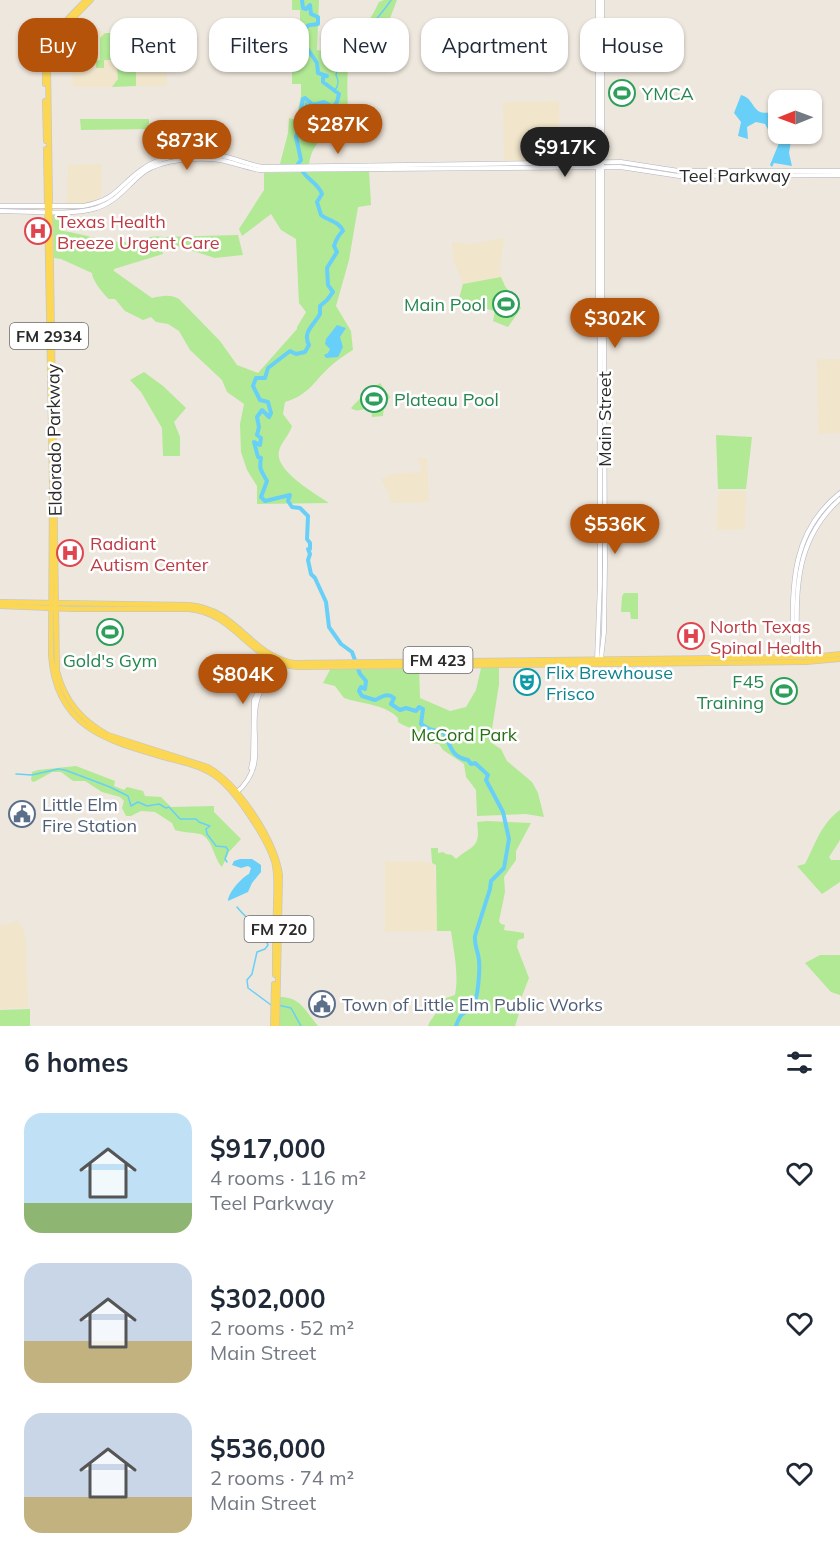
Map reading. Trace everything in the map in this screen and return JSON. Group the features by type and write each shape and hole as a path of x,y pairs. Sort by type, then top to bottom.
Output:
{"main road":[{"name":"Eldorado Parkway","path":"89,0 64,27 53,44 46,76 54,559 52,664 57,687 74,715 91,730 116,742 200,768 236,792"},
{"name":"Main Street","path":"599,659 602,577 600,0"},
{"name":"Teel Parkway","path":"0,211 80,209 102,204 119,197 128,185 150,168 175,161 219,160 252,169 631,165 673,171 716,173 840,173"},
{"name":"Teel Parkway","path":"0,206 15,209"},
{"path":"795,657 794,579 799,551 807,532 816,519 840,493"},
{"path":"795,617 803,553 819,522 840,499"},
{"name":"FM 423","path":"0,604 145,606 206,612 235,627 256,651 294,663 740,660 840,657"},
{"name":"FM 423","path":"365,663 599,659 813,662 840,657"},
{"path":"236,792 249,778 255,764 256,694 276,659"},
{"name":"FM 720","path":"236,792 269,850 276,871 275,1026"}],"shaded area":[{"path":"98,29 105,33 102,38 101,60 110,60 110,72 118,72 118,79 112,87 73,87 72,72 98,72"},
{"path":"136,72 167,72 167,86 136,86"},
{"path":"559,101 560,161 504,161 503,102"},
{"path":"102,164 99,201 85,205 67,205 68,165"},
{"path":"504,238 501,277 463,284 453,259 452,242 472,244"},
{"path":"817,359 840,359 840,433 818,434"},
{"path":"417,458 427,458 429,502 390,503 389,494 381,479 392,474 421,472"},
{"path":"720,491 746,491 745,529 717,530 717,499"},
{"path":"385,861 417,861 435,864 437,931 385,932"},
{"path":"17,920 23,928 26,941 28,1007 0,1009 0,924 9,924"}],"green space":[{"path":"292,0 319,0 317,50 321,51 321,72 348,72 348,114 338,122 336,130 329,130 319,141 309,164 280,164 288,133 289,118 296,120 301,96 301,84 292,84 292,72 309,72 309,18 300,18 300,10 292,10"},
{"path":"397,0 390,18 370,18 379,2"},
{"path":"105,33 110,33 110,60 104,60 104,68 98,68 100,38"},
{"path":"117,72 136,72 136,86 112,87 118,79"},
{"path":"80,119 149,119 149,129 81,130"},
{"path":"369,171 371,205 358,207 349,260 336,306 351,331 353,350 333,364 307,391 285,402 283,414 292,426 281,445 279,459 289,474 329,503 257,504 257,486 247,470 241,452 240,424 244,404 227,392 222,380 190,350 179,331 168,324 156,322 151,317 143,320 125,311 115,299 109,299 104,294 92,273 54,258 53,213 63,213 61,224 63,231 117,242 154,237 238,235 243,255 215,258 165,242 161,245 163,254 114,269 114,271 152,298 169,296 179,299 220,341 237,365 258,373 297,329 306,312 299,303 296,239 281,230 271,214 242,236 239,229 264,190 264,173"},
{"path":"501,277 521,308 508,327 493,321 495,311 458,302 463,284"},
{"path":"144,372 186,408 174,422 180,437 180,456 163,456 162,428 141,392 130,380"},
{"path":"380,383 390,397 384,406 383,416 372,417 371,407 358,410 351,408 365,393"},
{"path":"716,435 752,437 746,489 718,489"},
{"path":"624,593 638,593 638,619 631,619 630,612 621,612"},
{"name":"McCord Park","path":"419,666 420,698 450,711 466,707 476,690 481,668 499,668 499,684 490,742 501,749 507,761 532,782 538,793 544,817 526,814 477,816 476,790 466,777 464,764 443,750 439,744 429,743 429,735 398,722 398,718 393,713 344,698 335,686 323,683 331,668"},
{"path":"76,766 115,781 114,786 124,790 127,787 143,791 145,796 161,797 171,807 214,806 214,812 241,839 229,852 222,867 204,836 175,830 172,823 155,812 141,811 126,816 122,808 124,801 120,797 102,792 85,781 73,781 61,772 52,772 33,782 31,780 32,772 38,770"},
{"path":"840,810 840,840 829,857 831,860 840,860 840,882 822,894 797,866 805,864 823,828"},
{"path":"477,822 531,823 516,851 516,860 504,877 505,892 499,921 505,925 504,930 524,933 524,938 518,940 517,947 529,978 517,1009 520,1010 515,1026 428,1026 446,998 455,995 456,979 451,931 437,931 436,865 432,863 431,848 438,848 438,853 452,855 456,859 476,842"},
{"path":"820,955 840,955 840,995 831,992 805,963"},
{"path":"280,997 298,1002 318,1026 279,1026"},
{"path":"30,1009 30,1026 0,1026 0,1010"}],"water":[{"path":"741,95 746,97 758,111 768,113 768,129 765,124 756,122 747,127 748,139 738,136 741,122 734,113"},
{"path":"305,102 312,107 327,107 335,112 336,117 318,128 308,128 304,120"},
{"path":"779,144 790,144 789,153 792,166 774,163 772,167 770,165"},
{"path":"337,325 346,328 340,337 343,347 338,357 326,358 324,355 330,349 325,344 326,339"},
{"path":"252,859 261,865 261,872 248,892 228,901 233,890 249,874 251,868 232,865 234,861"}],"waterway":[{"path":"302,0 303,8 306,9 310,5 311,14 318,17 318,24 311,25"},
{"path":"335,90 338,79 337,71 332,68 334,61 351,37 368,29 391,0"},
{"path":"309,51 317,63 318,73 327,76 323,77 323,82 339,94 333,107 324,102 313,105 305,98 303,99 301,109 303,116 296,137 301,160 298,164 322,194 317,202 321,215 337,224 343,231 334,246 337,252 327,268 328,285 333,292 320,306 320,314 308,332 309,345 305,352 296,354 290,351 268,368 265,378 256,378 253,386 260,400 268,402 271,413 269,417 262,410 257,417 259,427 257,435 261,438 260,445 254,442 258,457 261,458 261,470 267,481 261,497 265,501 290,495 288,501 292,507 300,508 308,516 307,539 310,543 308,560 311,574 326,602 329,627 341,644 352,652 360,674 366,681 365,689 361,687 359,691 362,696 375,700 389,695 394,698 391,704 400,710 406,708 416,711 419,707 423,709 421,724 444,733 455,754 468,760 471,764 475,763 488,775 486,780 503,812 509,839 504,868 491,881 475,936 479,965 476,998 473,1008 462,1014 456,1026"},
{"path":"16,774 32,775 58,769 65,770 128,796 131,806 138,802 147,806 159,804 166,808 169,807 180,819 196,819 210,826 206,829 207,834 216,846 226,847 227,862"},
{"path":"237,907 266,939 268,945 257,952 252,974 247,980 248,988 271,1005"},
{"path":"278,1005 291,1008 301,1026"}],"place":[{"name":"YMCA","path":"622,93"},
{"name":"Texas Health Breeze Urgent Care","path":"38,231"},
{"name":"Main Pool","path":"506,304"},
{"name":"Plateau Pool","path":"374,399"},
{"name":"Radiant Autism Center","path":"70,553"},
{"name":"Gold's Gym","path":"110,632"},
{"name":"North Texas Spinal Health","path":"691,636"},
{"name":"Flix Brewhouse Frisco","path":"527,682"},
{"name":"F45 Training","path":"784,691"},
{"name":"Little Elm Fire Station","path":"22,814"},
{"name":"Town of Little Elm Public Works","path":"322,1004"}]}
